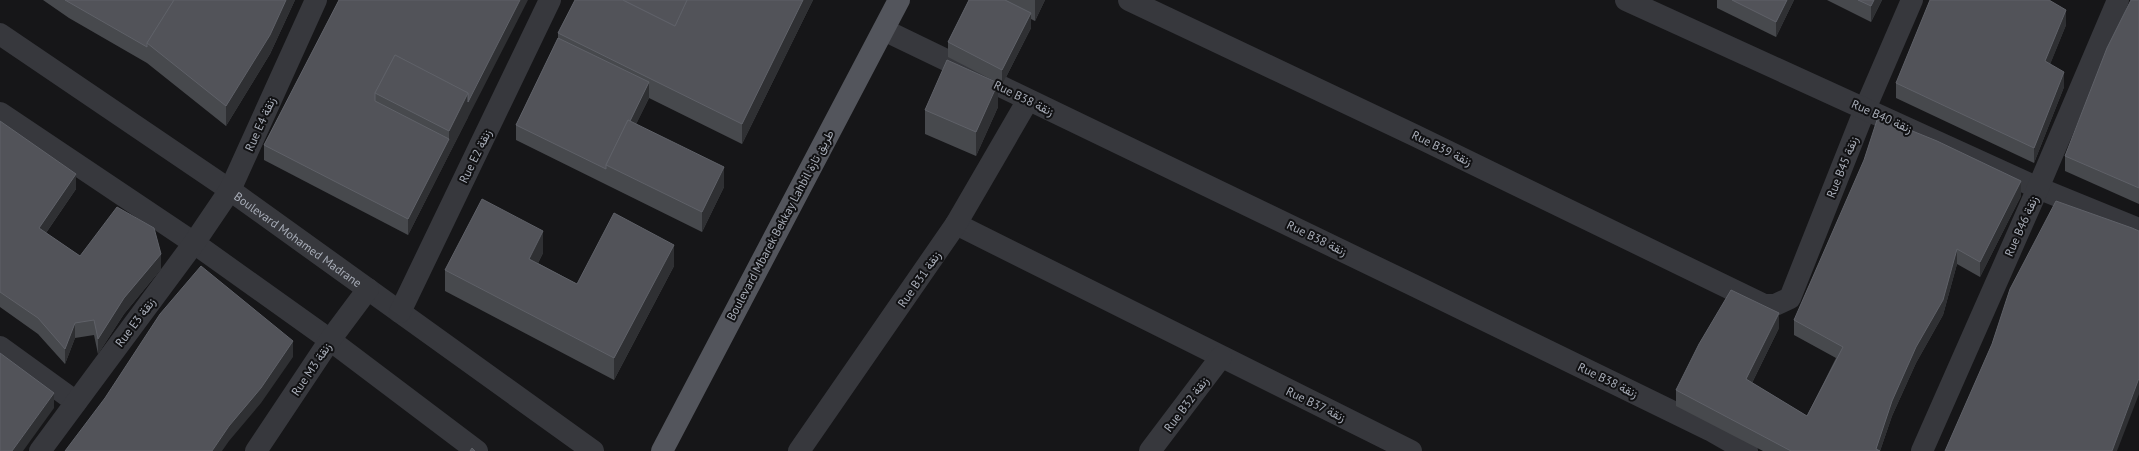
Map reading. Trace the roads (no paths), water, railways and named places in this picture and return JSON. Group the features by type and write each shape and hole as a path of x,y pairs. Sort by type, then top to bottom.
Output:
{"main road":[{"name":"Boulevard Mbarek Bekkay Lahbil طريق تازة","path":"662,451 899,0"}],"street":[{"name":"Rue E4 زنقة","path":"194,243 230,190 316,0"},
{"name":"Rue E2 زنقة","path":"400,312 550,0"},
{"name":"Rue B39 زنقة","path":"1129,0 1421,138 1753,299"},
{"name":"Rue B40 زنقة","path":"1626,0 2038,188 2139,229"},
{"name":"Rue B45 زنقة","path":"1753,299 1764,305 1775,305 1790,298 1865,109 1912,0"},
{"name":"Rue B46 زنقة","path":"1922,451 2038,188 2118,0"},
{"name":"Rue B38 زنقة","path":"884,30 1420,288 1703,427 1747,451"},
{"name":"Boulevard Mohamed Madrane","path":"0,34 230,190 593,451"},
{"name":"Rue B31 زنقة","path":"799,451 956,224 1028,100"},
{"path":"0,113 194,243 330,340 478,451"},
{"name":"Rue B37 زنقة","path":"956,224 1411,451"},
{"name":"Rue E3 زنقة","path":"40,451 194,243"},
{"name":"Rue M3 زنقة","path":"256,451 330,340 368,289"},
{"path":"0,347 76,402"},
{"name":"Rue B32 زنقة","path":"1150,451 1221,357"}]}
